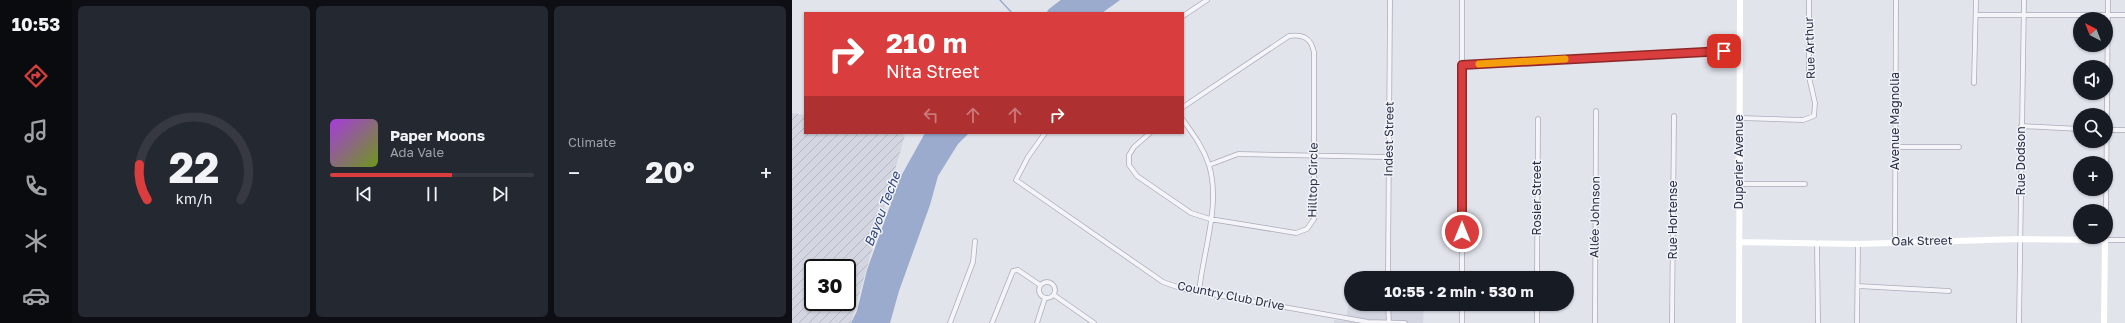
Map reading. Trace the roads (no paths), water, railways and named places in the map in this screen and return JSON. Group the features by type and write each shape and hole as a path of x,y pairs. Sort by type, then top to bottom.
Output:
{"main road":[{"name":"Duperier Avenue","path":"1739,323 1740,0"},
{"name":"Oak Street","path":"1739,242 1858,244 1895,242 2073,239"},
{"path":"2104,323 2105,244"}],"street":[{"path":"1184,15 1207,0"},
{"name":"Indest Street","path":"1388,271 1390,0"},
{"path":"1462,0 1462,271"},
{"name":"Rue Arthur","path":"1740,118 1803,120 1814,116 1815,103 1809,77 1809,0"},
{"name":"Avenue Magnolia","path":"1895,242 1896,0"},
{"path":"1974,83 1976,0"},
{"name":"Rue Dodson","path":"2019,323 2024,0"},
{"path":"2108,0 2108,12"},
{"path":"1976,15 2073,15"},
{"path":"2113,15 2125,15"},
{"name":"Hilltop Circle","path":"1149,134 1134,147 1129,155 1129,165 1132,171 1191,213 1210,219 1296,233 1307,229 1314,219 1314,52 1309,40 1303,36 1289,36 1184,106"},
{"path":"1462,65 1739,50"},
{"path":"2107,108 2108,52"},
{"name":"Allée Johnson","path":"1595,323 1596,111"},
{"name":"Rue Hortense","path":"1672,323 1674,116"},
{"name":"Rosier Street","path":"1537,271 1538,119"},
{"path":"1184,121 1196,138 1209,165 1212,201 1199,292"},
{"path":"2021,126 2073,128"},
{"path":"2113,130 2125,130"},
{"name":"Country Club Drive","path":"1044,134 1028,157 1016,180 1152,276 1176,287 1199,292 1368,322 1404,323"},
{"path":"1895,147 1959,147"},
{"path":"2106,204 2107,148"},
{"path":"1209,165 1238,154 1388,157"},
{"path":"1740,184 1805,184"},
{"path":"2113,239 2125,240"},
{"path":"950,323 973,262 974,241"},
{"path":"1817,243 1818,323"},
{"path":"1858,244 1858,323"},
{"path":"992,323 1013,271 1018,270 1040,285"},
{"path":"1040,285 1046,282 1052,283 1056,288 1054,295"},
{"path":"1040,285 1040,294 1045,298"},
{"path":"1858,286 1949,291"},
{"path":"1045,298 1054,295"},
{"path":"1054,295 1094,323"},
{"path":"1037,323 1045,298"},
{"path":"1388,311 1388,323"},
{"path":"1462,311 1462,323"},
{"path":"1537,311 1537,323"}],"water":[{"path":"1073,0 1120,0 1103,12 1058,12"},
{"path":"924,134 968,134 958,144 938,176 930,205 899,291 890,323 851,323 857,311 867,270 900,178"}],"waterway":[{"path":"1000,0 1011,12"},
{"name":"Bayou Teche","path":"1053,12 1069,0"}]}
